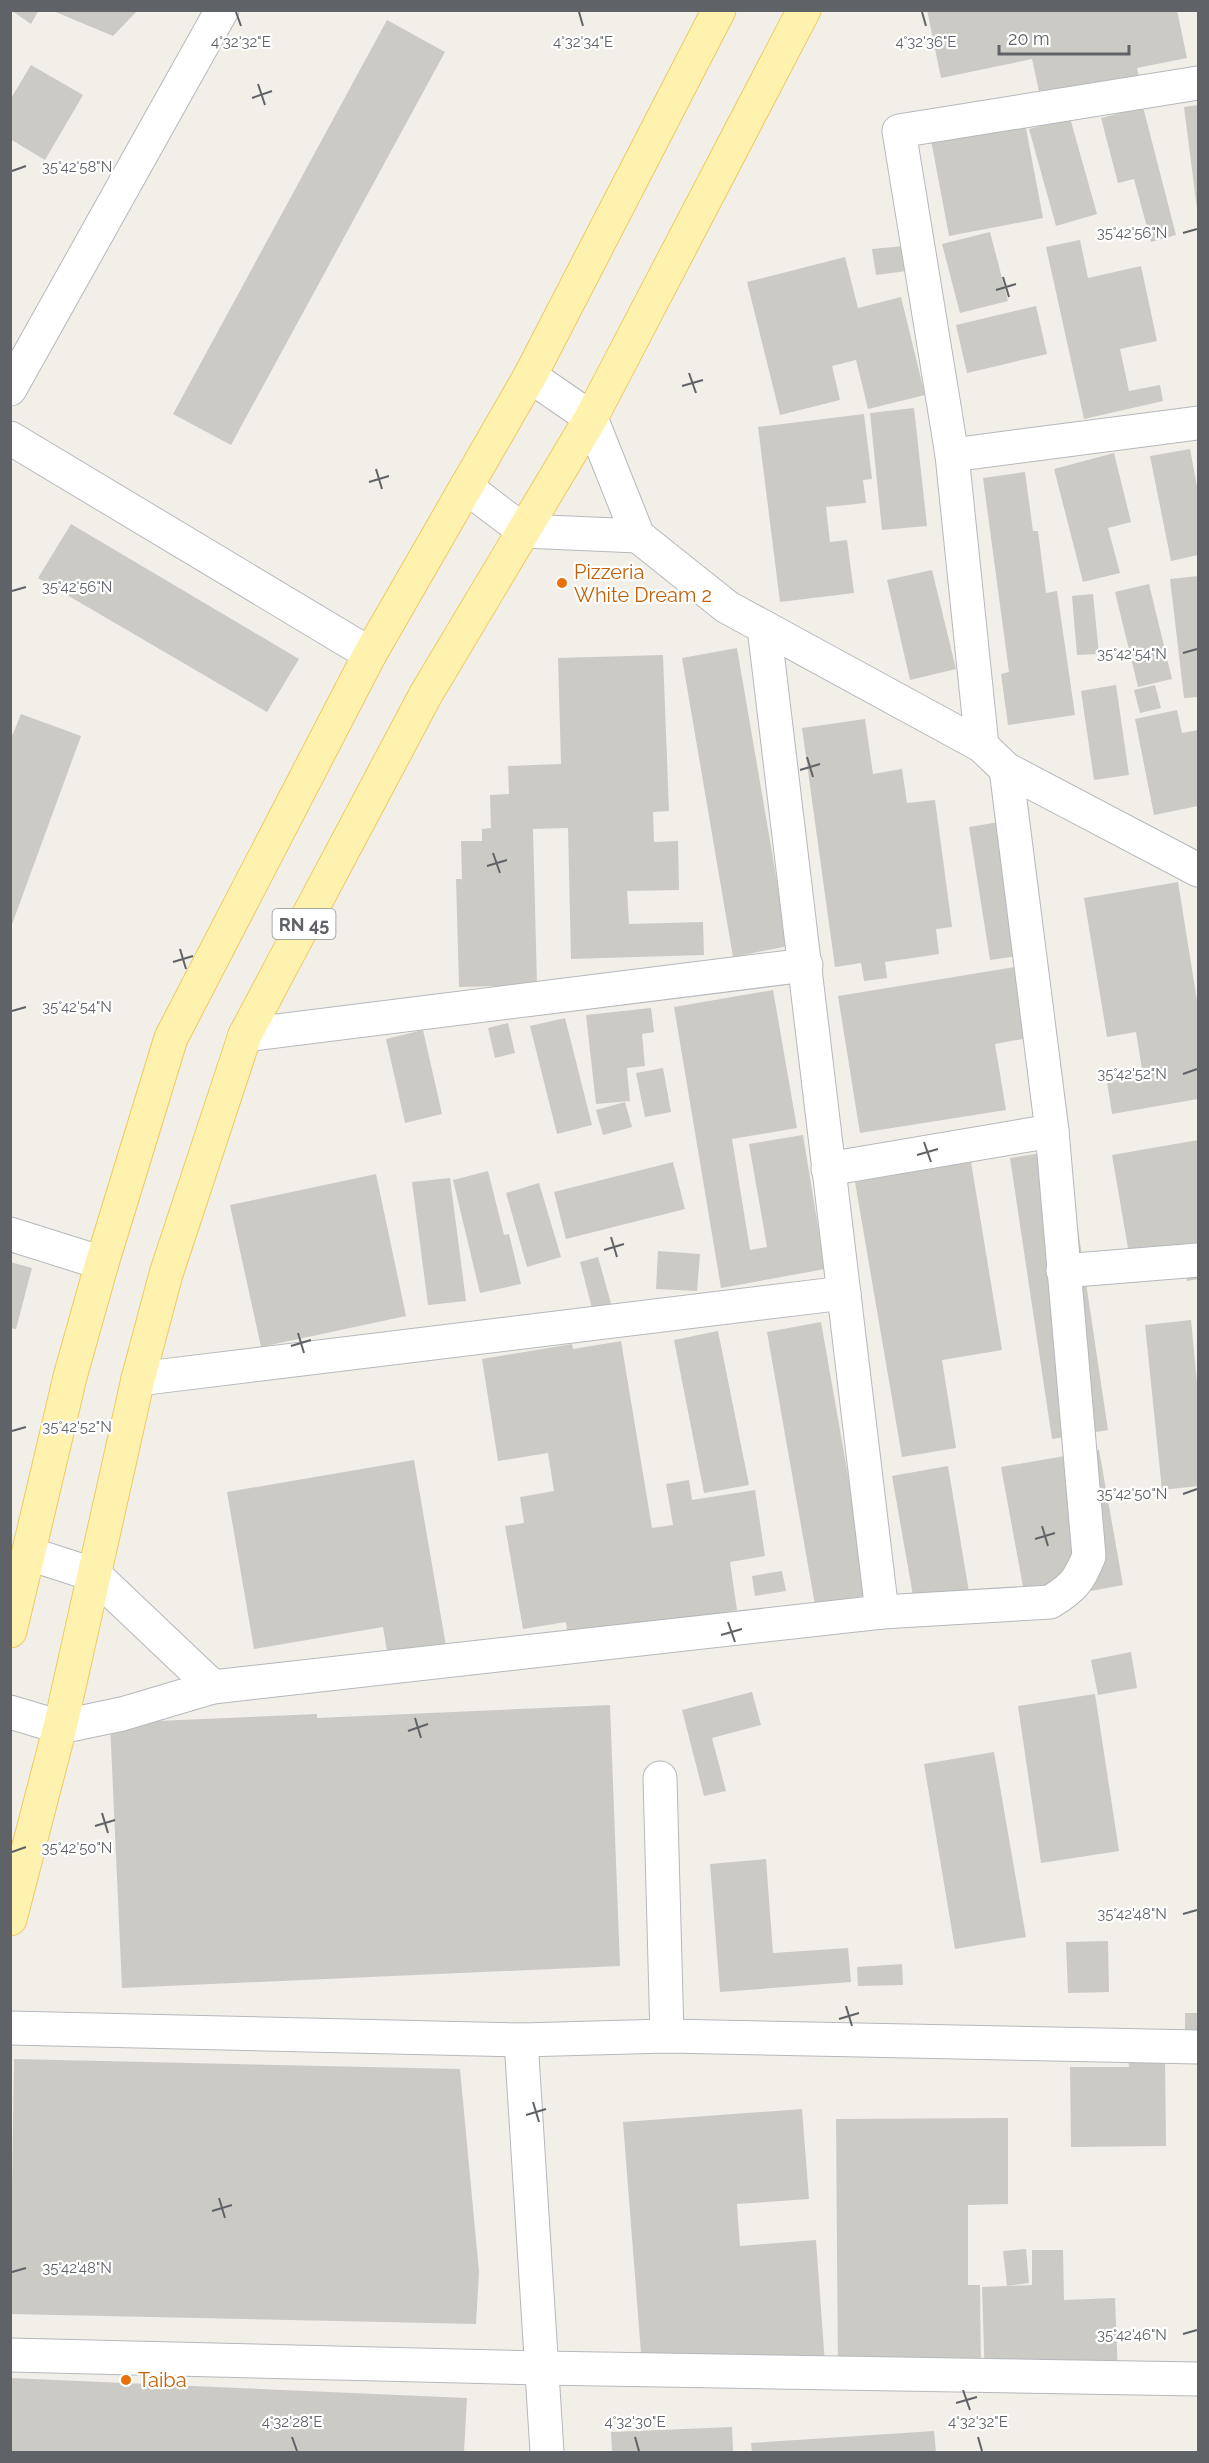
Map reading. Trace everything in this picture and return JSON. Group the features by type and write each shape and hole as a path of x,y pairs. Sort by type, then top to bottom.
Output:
{"main road":[{"path":"10,1631 70,1377 102,1263 171,1038 370,654 530,376 719,10"},
{"name":"RN 45","path":"10,1919 60,1727 138,1379 166,1274 245,1035 426,694 591,418 804,10"}],"street":[{"path":"10,389 222,10"},
{"path":"982,746 952,455 899,131 1198,83"},
{"path":"530,376 591,418 638,536 727,607 982,746 1006,769 1198,870"},
{"path":"952,455 1198,423"},
{"path":"10,438 370,654"},
{"path":"466,487 524,531 638,536"},
{"path":"764,627 882,1612"},
{"path":"10,1712 60,1727 122,1714 213,1687 882,1612 1050,1602 1072,1588 1082,1574 1089,1556 1052,1131 1006,769"},
{"path":"245,1035 806,964"},
{"path":"828,1169 1052,1131"},
{"path":"10,1234 102,1263"},
{"path":"1063,1271 1198,1260"},
{"path":"138,1379 844,1293"},
{"path":"30,1554 95,1575 213,1687"},
{"path":"660,1778 667,2036"},
{"path":"10,2028 521,2040 667,2036 1198,2047"},
{"path":"521,2040 547,2452"},
{"path":"10,2355 541,2368 1198,2379"}],"building":[{"path":"11,10 39,10 31,24"},
{"path":"51,10 138,10 113,36"},
{"path":"927,10 1177,10 1187,58 1137,68 1139,76 1040,96 1032,59 941,78"},
{"path":"387,20 445,52 231,445 173,414"},
{"path":"31,65 83,95 45,160 10,139 10,100"},
{"path":"1198,105 1198,209 1197,209 1184,107"},
{"path":"1143,107 1176,235 1151,242 1134,179 1118,183 1101,118"},
{"path":"1070,118 1097,214 1056,226 1029,129"},
{"path":"1025,123 1043,218 949,236 931,140"},
{"path":"990,232 1008,301 960,313 942,244"},
{"path":"1080,240 1088,278 1141,266 1157,341 1120,349 1129,391 1160,385 1163,401 1084,419 1046,247"},
{"path":"904,246 907,271 876,275 872,249"},
{"path":"845,257 858,308 901,297 925,395 868,409 856,360 832,366 840,400 780,415 747,282"},
{"path":"1036,306 1047,354 967,373 956,325"},
{"path":"914,408 927,526 882,530 870,413"},
{"path":"864,414 872,479 863,480 866,503 826,507 830,542 847,540 854,593 780,602 758,427"},
{"path":"1190,449 1198,492 1198,555 1171,561 1150,456"},
{"path":"1114,453 1131,522 1108,528 1120,573 1083,582 1054,469"},
{"path":"1025,472 1033,531 1038,531 1046,593 1057,591 1075,715 1008,725 1001,674 1009,672 983,478"},
{"path":"71,524 299,659 267,712 38,578"},
{"path":"932,570 956,669 910,680 887,580"},
{"path":"1198,576 1198,697 1184,698 1170,579"},
{"path":"1149,584 1172,679 1138,687 1115,592"},
{"path":"1093,594 1099,654 1077,655 1072,596"},
{"path":"737,648 788,946 733,957 682,658"},
{"path":"663,655 669,811 653,812 654,842 678,841 679,890 627,891 629,924 703,922 704,955 571,959 568,828 533,829 537,985 459,987 456,879 462,879 461,841 482,841 482,829 491,828 490,795 509,794 508,766 561,764 558,658"},
{"path":"1116,685 1129,775 1094,780 1081,691"},
{"path":"1155,685 1161,708 1140,713 1134,690"},
{"path":"1177,710 1182,733 1198,730 1198,806 1154,815 1135,719"},
{"path":"21,714 81,736 11,927 10,741"},
{"path":"865,719 873,774 902,769 907,803 935,800 952,927 936,929 939,954 885,962 887,978 864,981 861,963 835,967 802,728"},
{"path":"1011,820 1032,954 990,960 969,827"},
{"path":"1178,882 1198,1007 1198,1099 1112,1114 1106,1075 1142,1069 1136,1032 1107,1037 1084,898"},
{"path":"1034,964 1045,1035 995,1044 1006,1110 860,1133 838,996"},
{"path":"773,990 797,1128 732,1139 750,1250 767,1247 749,1144 803,1135 825,1269 721,1288 674,1007"},
{"path":"651,1008 654,1032 642,1034 645,1066 627,1068 630,1101 596,1104 586,1015"},
{"path":"565,1018 592,1125 557,1134 530,1026"},
{"path":"508,1023 515,1053 495,1058 488,1028"},
{"path":"423,1030 442,1114 405,1123 386,1039"},
{"path":"663,1068 671,1112 645,1117 636,1073"},
{"path":"625,1102 632,1127 603,1135 596,1110"},
{"path":"1198,1140 1198,1279 1187,1281 1186,1273 1134,1283 1112,1155"},
{"path":"1066,1149 1108,1430 1052,1439 1010,1158"},
{"path":"673,1162 685,1209 566,1239 554,1192"},
{"path":"971,1162 1002,1350 942,1360 956,1448 902,1457 855,1182"},
{"path":"488,1171 504,1235 509,1234 521,1284 480,1293 453,1180"},
{"path":"376,1174 406,1316 261,1347 230,1205"},
{"path":"450,1178 466,1301 428,1305 412,1182"},
{"path":"539,1183 561,1257 527,1267 506,1193"},
{"path":"658,1251 700,1254 697,1291 656,1289"},
{"path":"598,1257 612,1307 593,1312 580,1262"},
{"path":"10,1262 32,1268 16,1329 10,1328"},
{"path":"1191,1320 1198,1393 1198,1486 1162,1490 1145,1325"},
{"path":"821,1322 869,1595 815,1605 767,1332"},
{"path":"718,1331 749,1485 704,1493 674,1340"},
{"path":"621,1341 652,1528 673,1525 666,1484 689,1480 692,1500 755,1490 765,1556 730,1562 737,1610 568,1638 566,1622 523,1629 505,1526 524,1523 520,1497 554,1491 548,1453 498,1461 482,1359 572,1344 573,1349"},
{"path":"1099,1450 1123,1585 1026,1603 1001,1467"},
{"path":"414,1460 446,1646 388,1657 383,1627 254,1649 227,1492"},
{"path":"948,1466 970,1598 915,1607 892,1476"},
{"path":"782,1571 786,1591 755,1596 752,1576"},
{"path":"1131,1652 1137,1688 1098,1695 1091,1660"},
{"path":"752,1692 761,1725 712,1738 726,1791 704,1796 682,1710"},
{"path":"1095,1694 1119,1851 1041,1863 1018,1706"},
{"path":"610,1705 620,1966 122,1988 110,1723 317,1714 317,1718"},
{"path":"994,1752 1026,1937 955,1949 924,1764"},
{"path":"766,1859 773,1953 848,1948 851,1982 720,1992 710,1864"},
{"path":"1108,1941 1109,1992 1068,1993 1066,1942"},
{"path":"902,1964 903,1985 858,1986 857,1967"},
{"path":"1185,2013 1198,2013 1198,2046 1185,2046"},
{"path":"1165,2058 1166,2146 1071,2147 1070,2067 1129,2067 1128,2059"},
{"path":"14,2059 460,2069 479,2272 476,2324 10,2314"},
{"path":"802,2109 809,2199 737,2204 740,2246 816,2240 825,2364 643,2379 623,2122"},
{"path":"1008,2118 1008,2204 968,2205 968,2285 980,2285 981,2376 838,2377 836,2119"},
{"path":"1026,2249 1029,2283 1007,2286 1003,2251"},
{"path":"1032,2250 1063,2250 1064,2300 1115,2298 1118,2377 985,2382 982,2287 1032,2285"},
{"path":"10,2378 467,2398 464,2452 10,2452"},
{"path":"732,2427 733,2452 612,2452 611,2432"},
{"path":"934,2431 936,2452 752,2452 751,2443"}],"place":[{"name":"Pizzeria White Dream 2","path":"562,583"},
{"name":"Taiba","path":"126,2380"}]}
